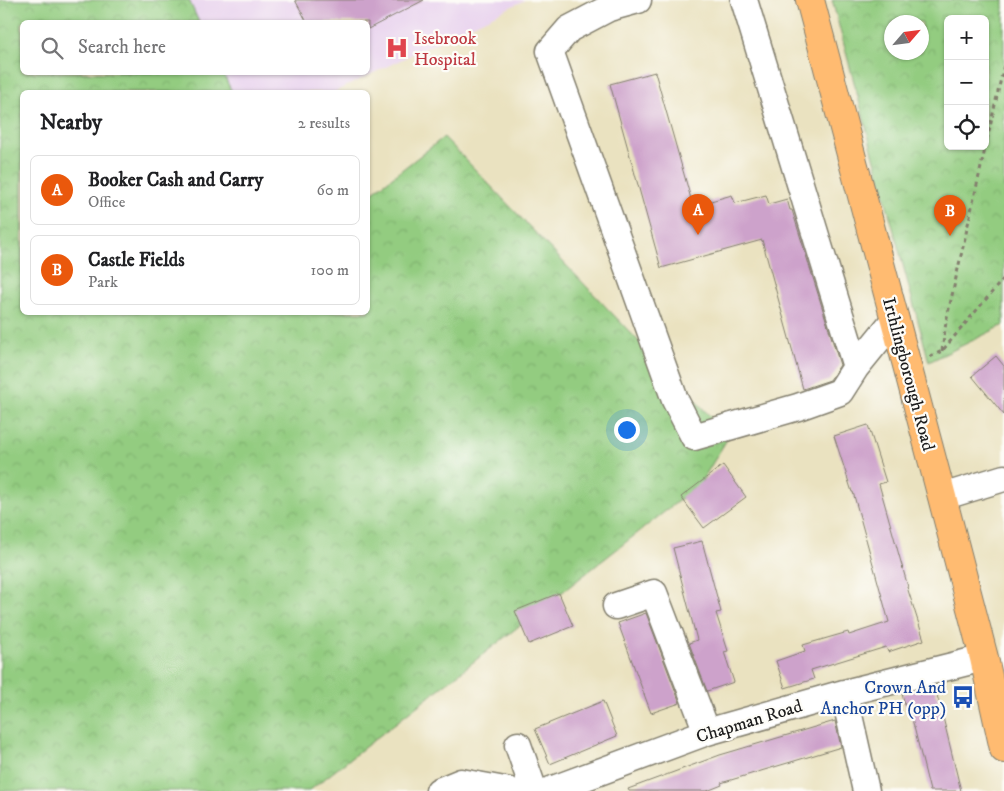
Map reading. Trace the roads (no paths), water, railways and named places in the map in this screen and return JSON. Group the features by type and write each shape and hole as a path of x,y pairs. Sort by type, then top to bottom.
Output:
{"main road":[{"name":"Irthlingborough Road","path":"810,0 984,658 1004,750"}],"street":[{"path":"638,0 609,8 569,29 550,51 675,400 694,437 798,407 840,392 856,367 895,319"},
{"path":"744,0 856,367"},
{"path":"942,497 1004,478"},
{"path":"616,606 654,594 707,732"},
{"name":"Chapman Road","path":"548,791 707,732 844,693 984,658"},
{"path":"844,693 866,791"},
{"path":"518,745 534,791"},
{"path":"439,791 461,782 510,791"}],"place":[{"name":"Isebrook Hospital","path":"397,48"},
{"name":"Booker Cash and Carry","path":"698,235"},
{"name":"Castle Fields","path":"950,236"},
{"name":"Crown And Anchor PH (opp)","path":"963,697"}]}
